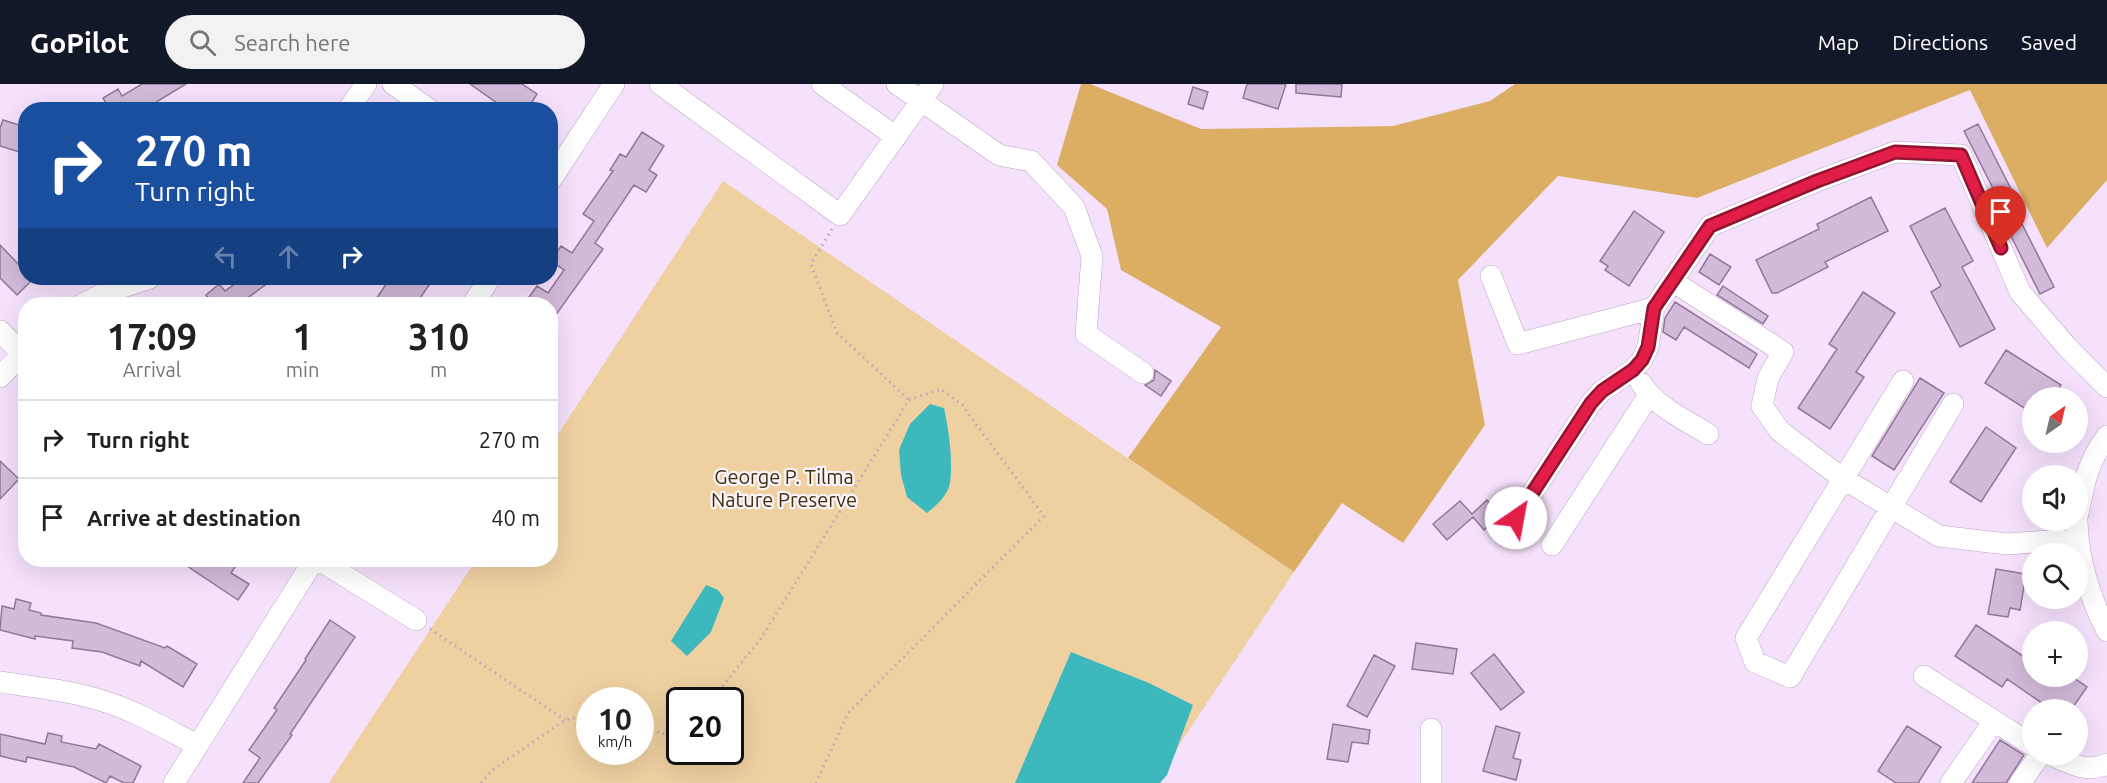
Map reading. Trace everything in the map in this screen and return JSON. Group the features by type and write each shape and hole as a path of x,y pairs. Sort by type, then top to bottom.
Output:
{"street":[{"path":"354,102 366,84"},
{"path":"393,84 419,102"},
{"path":"660,84 840,215 927,92"},
{"path":"822,84 896,137"},
{"path":"897,84 927,92 999,155 1031,161 1074,207 1092,256 1086,334 1143,373"},
{"path":"558,169 609,93"},
{"path":"1516,518 1591,403 1602,391 1633,370 1642,360 1648,347 1654,308 1710,226 1817,181 1895,152 1961,155 2020,292 2067,347 2107,387"},
{"path":"1491,276 1518,344 1654,308"},
{"path":"1672,281 1784,352 1768,378 1762,406 1780,430 1842,478 1939,536 2007,544 2073,531"},
{"path":"96,297 128,285"},
{"path":"0,331 18,348"},
{"path":"0,377 18,360"},
{"path":"1633,370 1649,395 1708,434"},
{"path":"1903,381 1746,638 1755,662 1790,678 1953,404"},
{"path":"1552,545 1649,395"},
{"path":"2088,470 2094,453 2107,436"},
{"path":"2078,531 2087,587 2107,630"},
{"path":"174,783 310,567"},
{"path":"330,567 416,620"},
{"path":"1924,676 2022,739"},
{"path":"0,682 62,691 101,700 197,745"},
{"path":"1951,783 1994,721"},
{"path":"1431,729 1431,783"},
{"path":"2020,783 2033,765"},
{"path":"2076,765 2083,768 2106,769"}],"path":[{"path":"840,215 811,264 837,333 909,400"},
{"path":"722,687 760,640 909,400 941,389 962,405 1044,516 848,713 816,783"},
{"path":"416,620 565,720"},
{"path":"481,783 491,771 565,720 576,718"}],"green space":[{"name":"George P. Tilma Nature Preserve","path":"723,181 1294,572 1154,783 329,783 471,567 558,567 558,434"}],"shaded area":[{"path":"1081,84 1090,84 1201,129 1393,126 1490,101 1515,84 2107,84 2107,180 2047,248 1970,90 1697,198 1558,176 1458,280 1485,425 1403,543 1342,503 1294,572 1128,458 1221,327 1121,270 1107,209 1057,165"},
{"path":"930,404 944,408 950,446 951,474 947,492 927,513 907,497 901,475 899,450 910,424"},
{"path":"706,585 718,590 724,598 711,632 687,656 671,641"},
{"path":"1071,652 1149,683 1193,705 1167,775 1160,783 1015,783"}],"building":[{"path":"142,84 186,84 156,102 105,102 103,98 118,89 122,96"},
{"path":"470,84 522,84 537,94 532,102 496,102"},
{"path":"1247,84 1286,84 1278,109 1243,98"},
{"path":"1296,84 1342,84 1341,97 1296,93"},
{"path":"1193,87 1208,92 1203,109 1188,104"},
{"path":"3,120 18,125 18,152 0,146 0,128"},
{"path":"1978,124 2015,197 2001,204 1964,131"},
{"path":"642,132 664,146 649,170 657,175 646,192 634,185 595,243 603,249 558,312 558,297 529,297 537,286 548,293 554,285 558,285 558,279 564,270 558,266 558,250 561,246 572,253 594,221 583,214 613,171 610,170 620,154 626,157"},
{"path":"1871,197 1888,231 1825,262 1828,267 1777,293 1772,293 1756,260 1819,229 1817,224"},
{"path":"1945,208 1973,261 1962,267 1995,329 1960,347 1931,292 1941,286 1910,226"},
{"path":"1634,211 1664,232 1629,286 1605,270 1608,266 1600,261"},
{"path":"2017,214 2054,287 2040,294 2003,220"},
{"path":"0,245 18,264 18,285 27,285 17,295 0,278"},
{"path":"1710,254 1731,267 1719,285 1699,272"},
{"path":"218,285 225,291 233,285 265,285 249,297 208,297 206,295"},
{"path":"385,285 429,285 421,297 378,297"},
{"path":"1723,286 1768,316 1763,324 1717,295"},
{"path":"1863,292 1895,313 1856,372 1864,377 1830,429 1798,408 1837,349 1829,344"},
{"path":"1675,302 1757,354 1749,368 1684,327 1676,340 1663,332 1665,318"},
{"path":"2006,350 2061,385 2060,387 2022,387 2022,407 1985,383"},
{"path":"1155,370 1171,381 1161,396 1145,385 1154,380"},
{"path":"1920,378 1944,393 1894,470 1872,456"},
{"path":"1986,427 2016,448 1981,502 1950,482"},
{"path":"0,461 18,480 0,499"},
{"path":"1487,500 1501,516 1484,530 1473,517 1447,540 1433,524 1460,501 1472,514"},
{"path":"188,567 235,567 231,573 249,584 238,600"},
{"path":"1996,569 2022,573 2020,610 2010,608 2008,617 1988,614"},
{"path":"16,599 31,603 29,610 41,613 41,615 96,623 165,648 167,646 197,664 183,687 141,661 140,666 102,652 72,648 73,641 35,636 35,639 0,630 2,606 14,609"},
{"path":"330,620 355,637 258,783 243,783 260,758 249,750 277,710 274,708"},
{"path":"1976,625 2022,655 2022,687 2087,687 2079,699 2036,699 2007,679 2002,687 1955,656"},
{"path":"1416,643 1457,649 1453,674 1412,669"},
{"path":"1494,654 1524,692 1501,710 1471,673"},
{"path":"1374,655 1395,666 1367,717 1347,706"},
{"path":"1333,724 1370,730 1368,744 1352,742 1348,762 1327,759"},
{"path":"1496,726 1520,733 1513,758 1521,760 1516,780 1483,771"},
{"path":"1907,726 1941,747 1918,783 1896,783 1878,771"},
{"path":"48,733 62,736 61,742 96,749 99,744 141,766 133,783 124,783 110,776 106,783 74,767 27,757 26,762 0,756 0,734 45,744"},
{"path":"2000,740 2022,754 2022,758 2006,783 1972,783"}],"route":[{"path":"1516,518 1591,403 1602,391 1633,370 1642,360 1648,347 1654,308 1710,226 1817,181 1895,152 1961,155 2001,248"}]}
